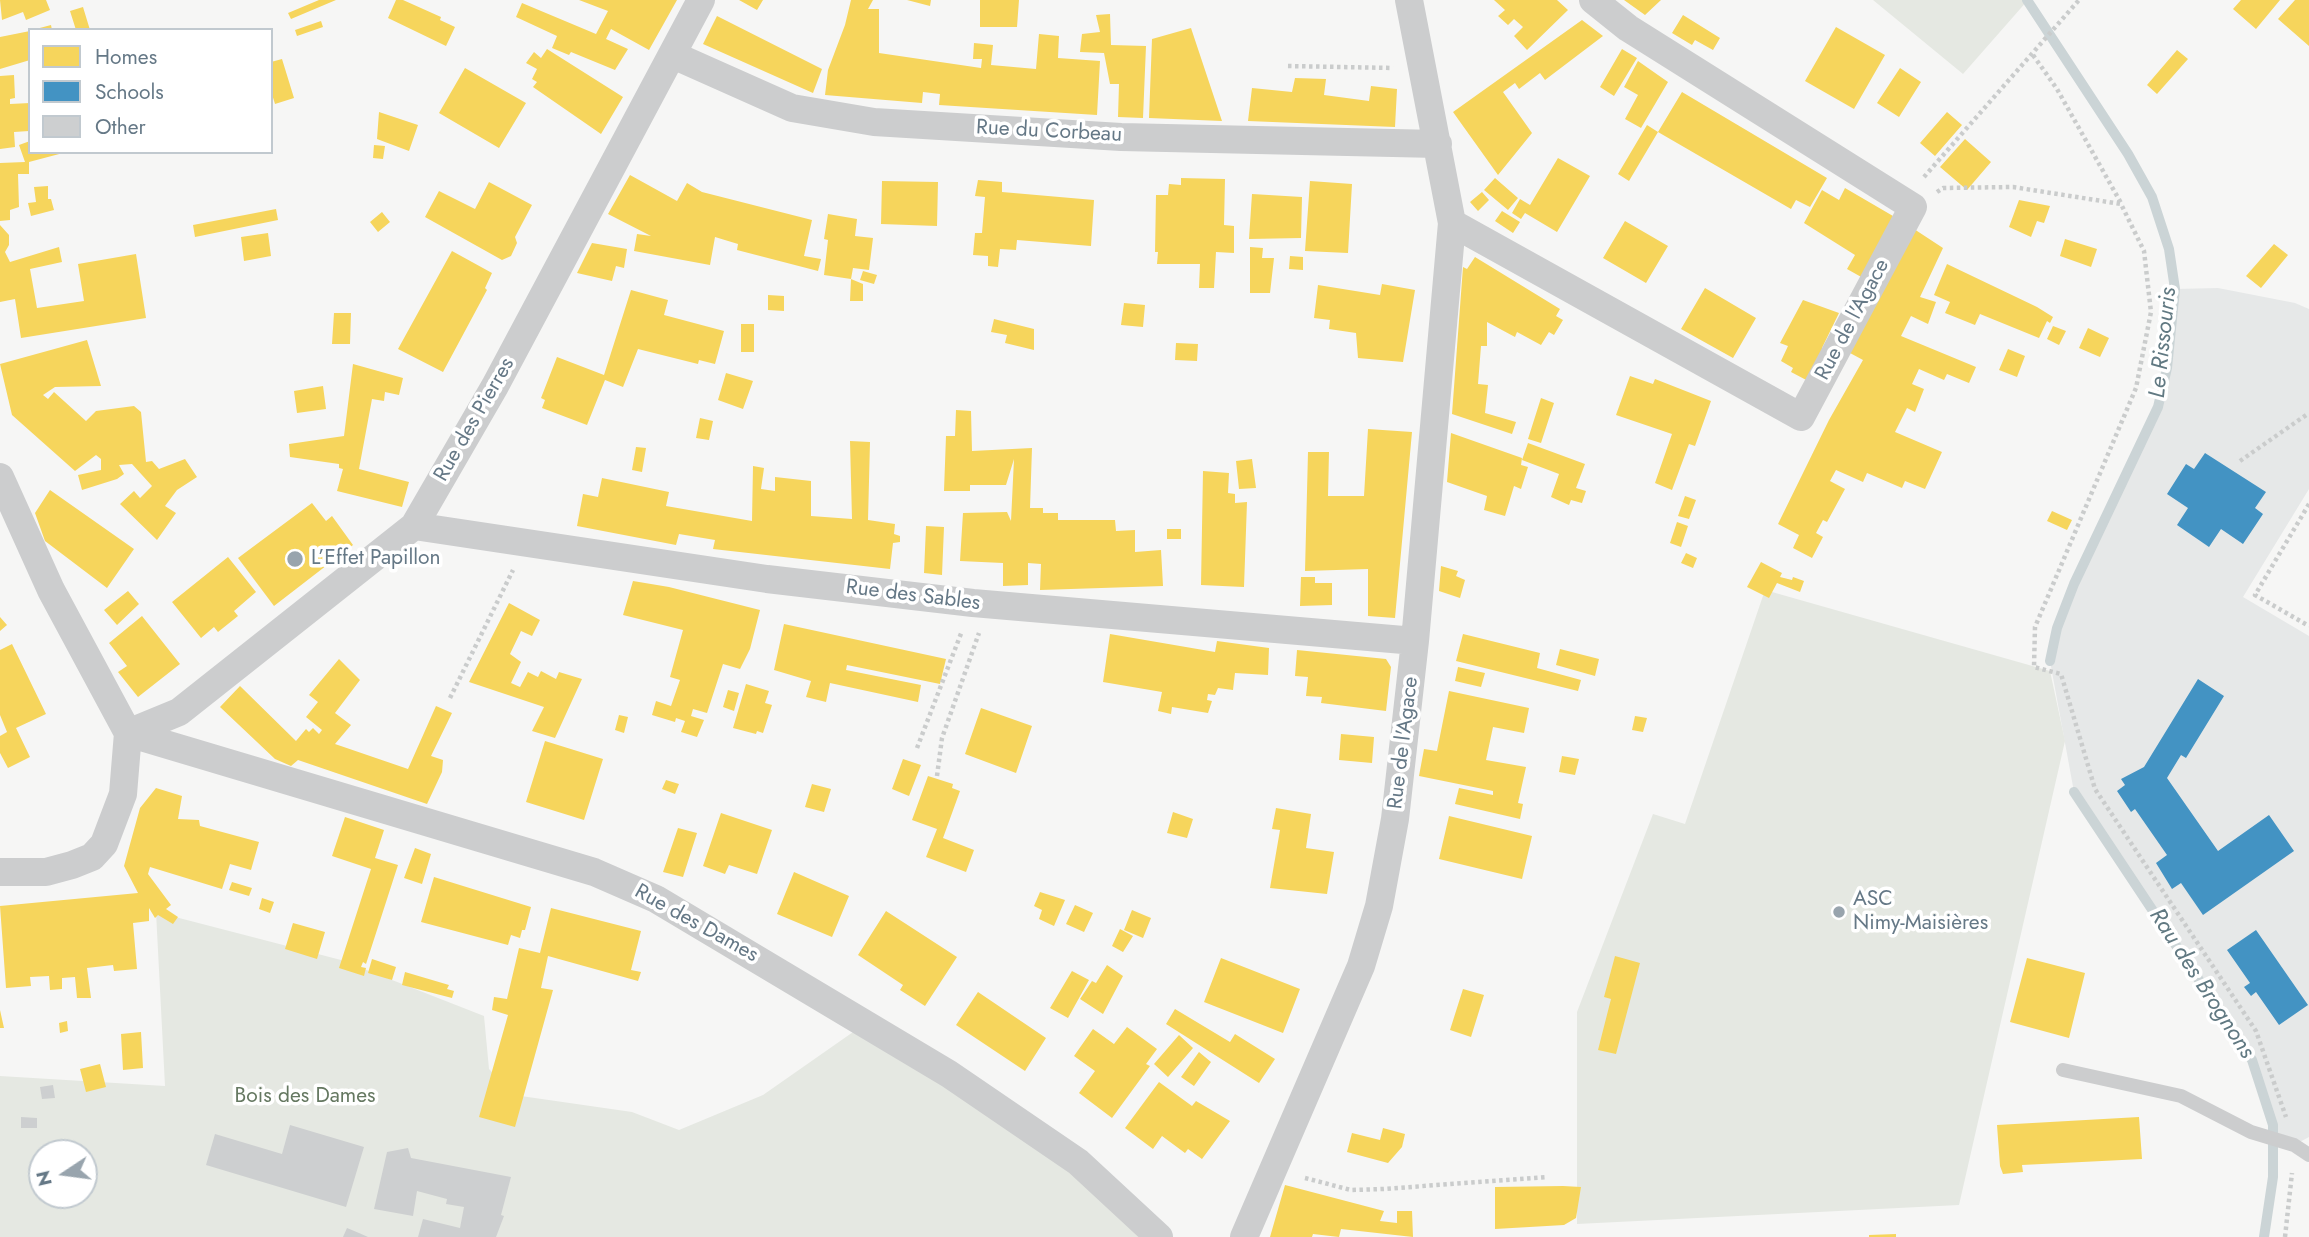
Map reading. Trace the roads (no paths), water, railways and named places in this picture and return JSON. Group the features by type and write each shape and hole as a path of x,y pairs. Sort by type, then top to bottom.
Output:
{"street":[{"name":"Rue des Pierres","path":"128,733 179,712 414,526 495,386 701,0"},
{"name":"Rue de l'Agace","path":"1244,1237 1361,966 1379,906 1395,820 1415,641 1452,223 1409,0"},
{"name":"Rue de l'Agace","path":"1452,223 1801,417 1913,206 1628,28 1593,0"},
{"name":"Rue du Corbeau","path":"673,55 792,108 874,122 1121,137 1438,144"},
{"path":"0,477 51,590 128,733 123,793 104,844 92,858 46,872 0,873"},
{"name":"Rue des Sables","path":"414,526 767,579 981,604 1415,641"},
{"name":"Rue des Dames","path":"128,733 594,873 656,898 949,1074 1078,1162 1158,1237"}],"lane":[{"path":"2063,1070 2181,1096 2251,1132 2294,1145 2309,1155"}],"waterway":[{"name":"Le Rissouris","path":"2027,0 2128,154 2152,197 2169,249 2175,289 2167,368 2158,407 2074,584 2057,628 2050,661"},
{"name":"Rau des Brognons","path":"2074,792 2252,1060 2273,1125 2273,1177 2264,1237"}],"place":[{"name":"L’Effet Papillon","path":"295,559"},
{"name":"ASC Nimy-Maisières","path":"1839,912"}],"park label":[{"name":"Bois des Dames","path":"305,1097"}]}
